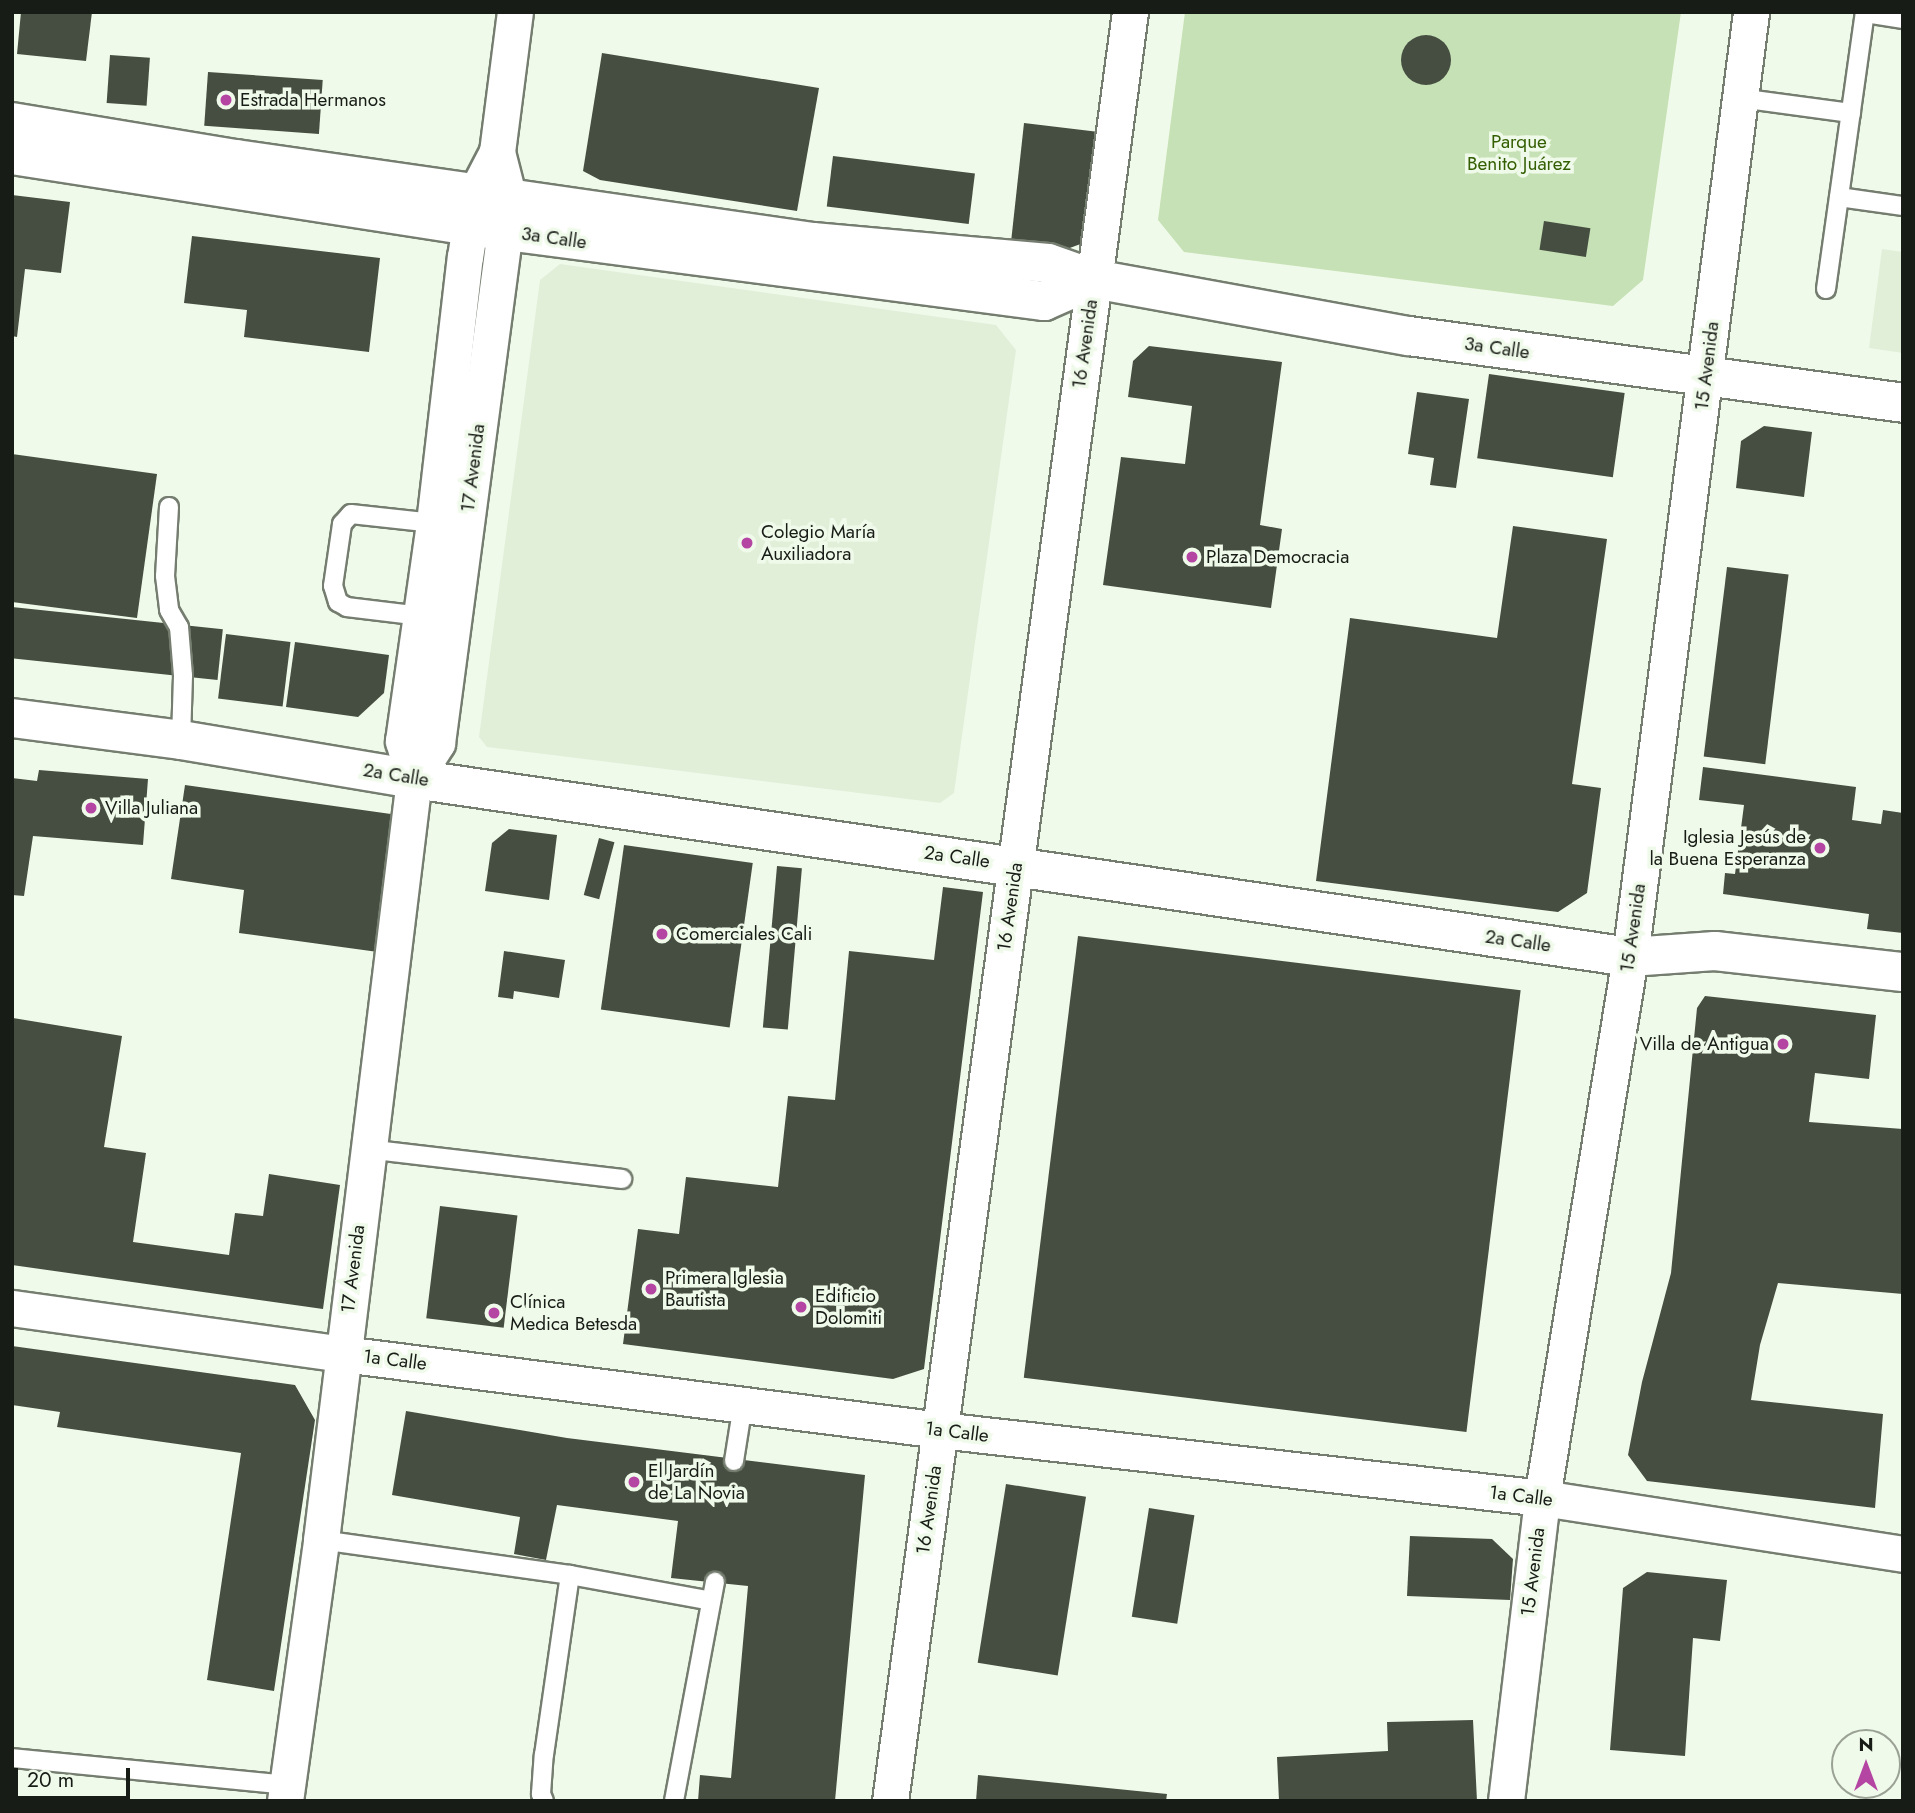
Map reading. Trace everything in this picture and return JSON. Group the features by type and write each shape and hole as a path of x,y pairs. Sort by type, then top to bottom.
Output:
{"street":[{"name":"17 Avenida","path":"414,779 437,743 489,213 515,12"},
{"name":"16 Avenida","path":"890,1801 1130,12"},
{"name":"15 Avenida","path":"1506,1801 1542,1498 1630,957 1751,12"},
{"name":"3a Calle","path":"12,122 232,175"},
{"name":"3a Calle","path":"12,155 232,175 810,257 1048,263 1094,279 1409,336 1903,403"},
{"name":"17 Avenida","path":"286,1793 321,1540 414,779 403,741 434,523 489,213"},
{"name":"2a Calle","path":"12,718 181,740 414,779 1630,957 1715,951 1903,972"},
{"name":"1a Calle","path":"12,1308 343,1354 940,1430 1542,1498 1903,1554"}],"lane":[{"path":"1826,289 1865,13 1903,19"},
{"path":"1741,98 1851,113"},
{"path":"1839,197 1903,206"},
{"path":"169,507 165,576 169,610 179,627 183,676 181,740"},
{"path":"421,616 347,607 338,602 333,586 342,524 351,514 434,523"},
{"path":"368,1149 622,1179"},
{"path":"734,1461 743,1404"},
{"path":"321,1540 570,1575 711,1601"},
{"path":"544,1801 541,1794 544,1755 570,1575"},
{"path":"674,1801 715,1582"},
{"path":"12,1758 286,1793"}],"shaded area":[{"path":"1882,249 1903,252 1903,353 1869,348"},
{"name":"Colegio María Auxiliadora","path":"560,264 996,325 1016,350 954,793 940,803 487,747 479,737 540,280"}],"green space":[{"name":"Parque Benito Juárez","path":"1185,12 1681,12 1643,280 1613,306 1184,252 1158,220"}],"building":[{"path":"21,12 92,12 86,61 17,54"},
{"path":"1426,35 1444,42 1451,60 1444,78 1426,85 1408,78 1401,60 1408,42"},
{"path":"602,53 819,88 797,211 600,180 583,171"},
{"path":"110,55 150,58 147,106 107,103"},
{"path":"208,72 323,80 319,134 204,126"},
{"path":"1024,123 1099,132 1086,242 1067,249 1011,242"},
{"path":"833,156 975,173 969,224 827,207"},
{"path":"12,195 70,202 61,273 25,269 17,337 12,336"},
{"path":"1544,221 1590,228 1586,257 1539,250"},
{"path":"192,236 380,258 369,352 244,337 247,310 184,303"},
{"path":"1149,346 1282,362 1260,525 1282,529 1271,608 1103,585 1121,457 1185,464 1192,406 1128,397 1133,361"},
{"path":"1489,374 1625,393 1613,477 1477,458"},
{"path":"1417,392 1469,399 1456,488 1430,485 1434,458 1408,454"},
{"path":"1764,426 1812,432 1804,497 1736,488 1741,441"},
{"path":"12,454 157,474 137,618 12,602"},
{"path":"1513,526 1607,539 1572,784 1601,788 1587,893 1558,912 1316,881 1350,618 1497,638"},
{"path":"1727,567 1789,575 1765,764 1704,757"},
{"path":"12,607 223,629 218,680 12,658"},
{"path":"226,634 291,642 283,706 218,699"},
{"path":"295,642 389,655 384,693 358,717 286,707"},
{"name":"Iglesia Jesús de la Buena Esperanza","path":"1703,767 1856,787 1852,820 1881,824 1883,810 1903,813 1903,933 1867,929 1869,914 1723,894 1725,873 1735,874 1744,805 1699,800"},
{"name":"Villa Juliana","path":"39,770 148,779 143,845 33,836 24,896 12,895 12,778 37,781"},
{"path":"185,785 398,815 378,952 239,933 244,890 171,879"},
{"path":"509,829 557,835 549,900 485,891 492,843"},
{"path":"599,838 614,842 599,899 584,895"},
{"name":"Comerciales Cali","path":"624,845 753,863 730,1027 601,1009"},
{"path":"777,866 802,868 788,1030 763,1027"},
{"path":"943,887 983,892 924,1369 893,1379 623,1344 638,1229 679,1234 686,1177 778,1187 788,1096 835,1100 849,951 934,960"},
{"path":"1078,936 1521,990 1466,1432 1024,1378"},
{"path":"504,951 565,960 559,998 514,991 513,999 498,997"},
{"path":"1705,996 1876,1015 1869,1079 1815,1073 1809,1122 1903,1129 1903,1294 1778,1283 1760,1345 1751,1400 1883,1414 1875,1508 1647,1481 1628,1455 1642,1382 1671,1273 1697,1008"},
{"path":"13,1018 122,1036 104,1147 146,1153 133,1242 229,1255 235,1213 263,1216 269,1174 340,1185 323,1309 12,1265"},
{"path":"440,1206 517,1216 504,1328 426,1318"},
{"path":"12,1346 295,1385 315,1420 274,1691 207,1680 241,1453 57,1427 60,1412 12,1405"},
{"path":"406,1411 567,1438 865,1475 835,1801 698,1801 700,1775 731,1778 748,1586 671,1578 678,1521 557,1505 546,1560 514,1554 520,1517 392,1495"},
{"path":"1006,1484 1086,1497 1058,1675 978,1663"},
{"path":"1149,1508 1194,1515 1177,1624 1132,1617"},
{"path":"1410,1536 1492,1539 1513,1559 1510,1600 1407,1596"},
{"path":"1647,1572 1727,1580 1720,1641 1693,1638 1685,1756 1610,1750 1623,1588"},
{"path":"1473,1720 1477,1801 1279,1801 1277,1757 1388,1751 1387,1722"},
{"path":"978,1775 1167,1794 1166,1801 976,1801"}],"place":[{"name":"Estrada Hermanos","path":"226,100"},
{"name":"Colegio María Auxiliadora","path":"747,543"},
{"name":"Plaza Democracia","path":"1192,557"},
{"name":"Villa Juliana","path":"91,808"},
{"name":"Iglesia Jesús de la Buena Esperanza","path":"1820,848"},
{"name":"Comerciales Cali","path":"662,934"},
{"name":"Villa de Antigua","path":"1783,1044"},
{"name":"Primera Iglesia Bautista","path":"651,1289"},
{"name":"Edificio Dolomiti","path":"801,1307"},
{"name":"Clínica Medica Betesda","path":"494,1313"},
{"name":"El Jardín de La Novia","path":"634,1482"}]}
